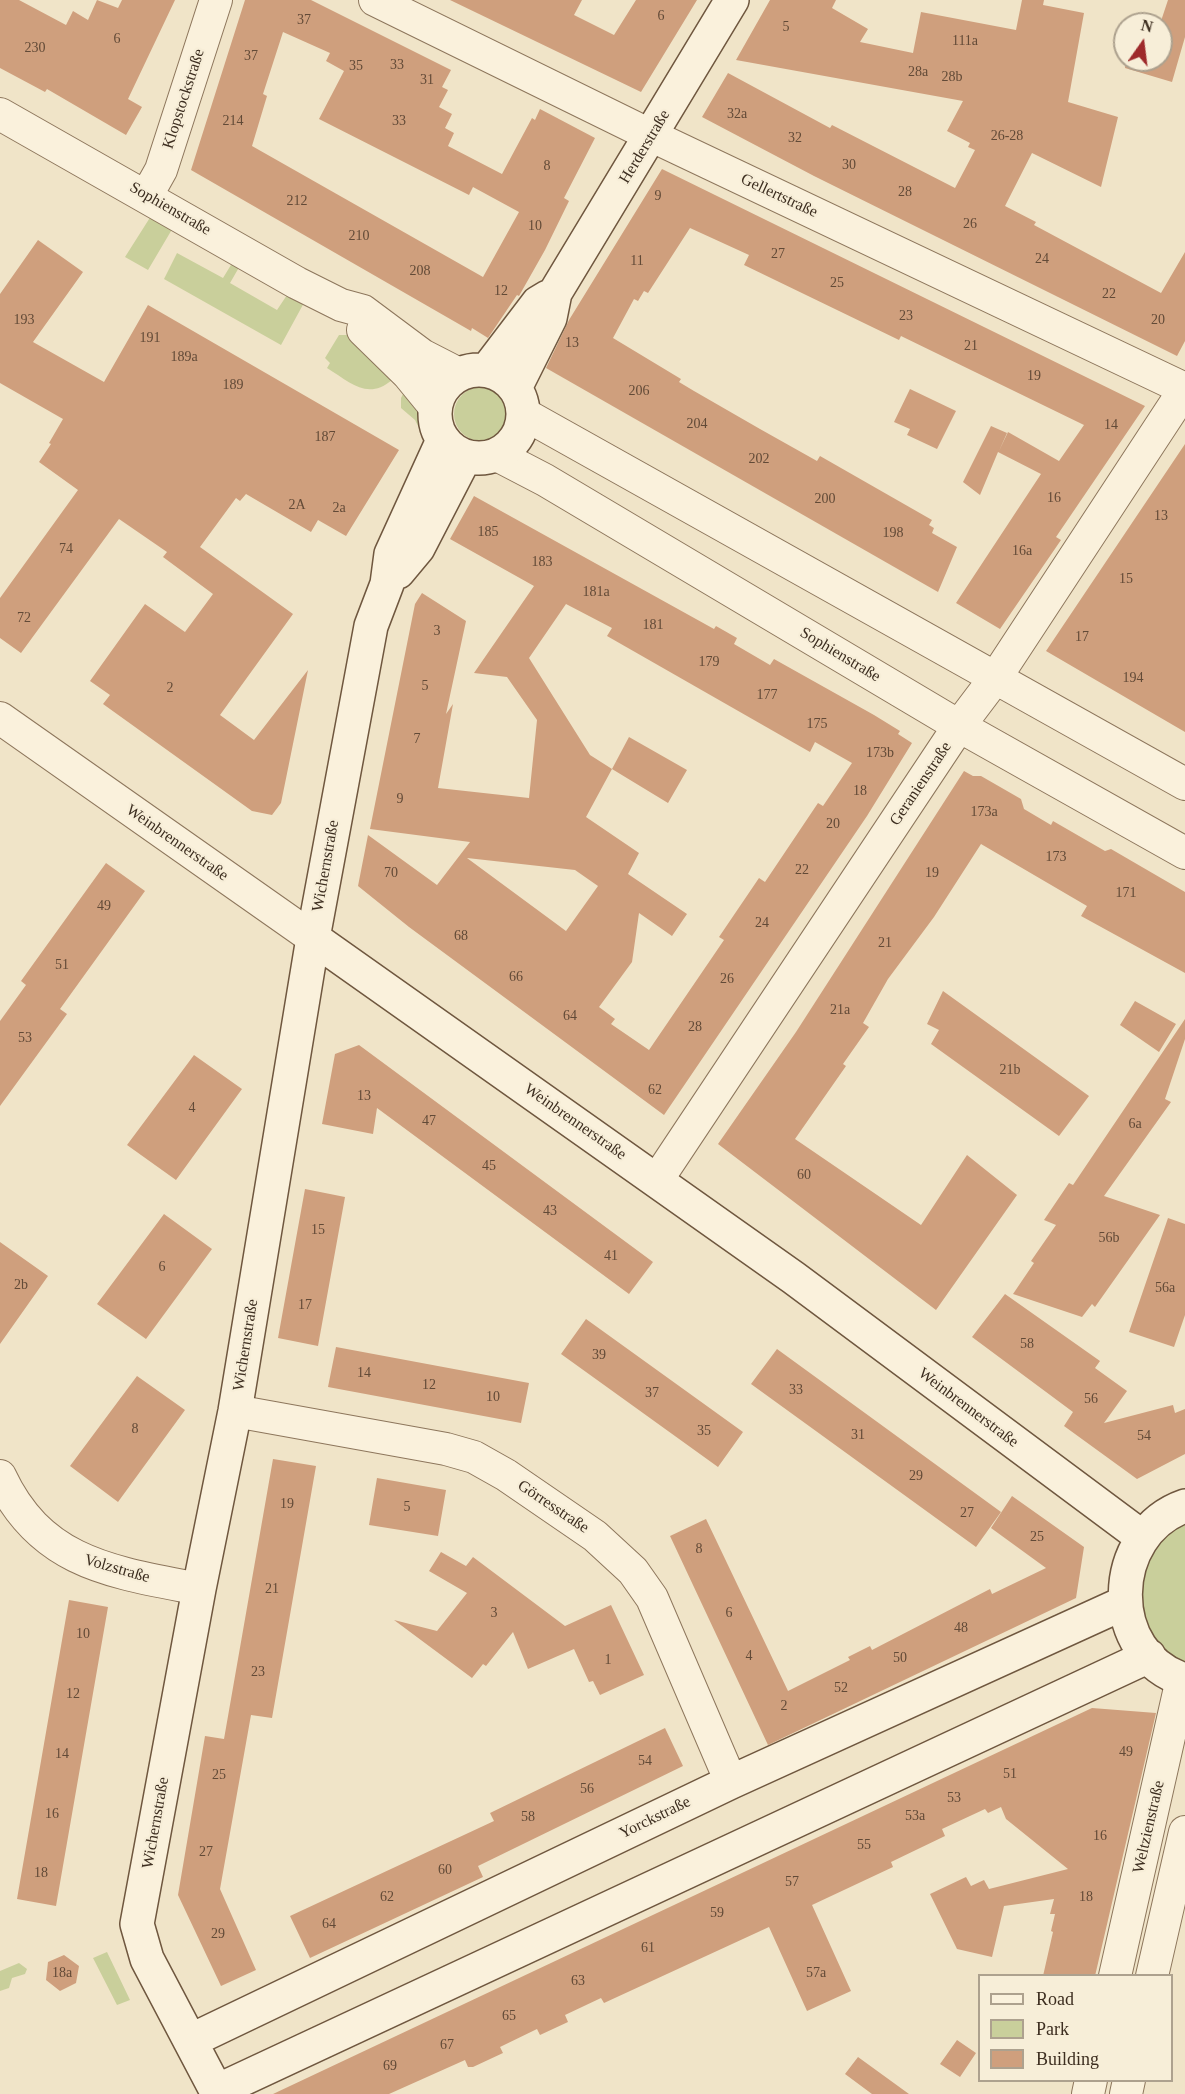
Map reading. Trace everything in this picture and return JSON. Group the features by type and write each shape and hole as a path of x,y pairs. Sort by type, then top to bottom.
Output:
{"street":[{"name":"Klopstockstraße","path":"147,195 161,170 216,0"},
{"name":"Gellertstraße","path":"375,0 652,136 1185,389"},
{"name":"Herderstraße","path":"520,401 550,318 555,293 652,136 732,0"},
{"name":"Sophienstraße","path":"0,114 147,195 297,283 341,305 363,311 422,355 473,372"},
{"name":"Herderstraße","path":"473,372 538,303 555,293"},
{"name":"Sophienstraße","path":"341,305 367,335 408,374 435,407"},
{"path":"520,401 522,428 515,441 468,450 436,424 435,407 443,388 473,372 503,376 520,401 1185,784"},
{"name":"Geranienstraße","path":"657,1180 959,726 996,677 1185,389"},
{"name":"Sophienstraße","path":"468,450 545,480 959,726 1185,853"},
{"name":"Wichernstraße","path":"217,2093 147,1959 137,1924 199,1589 235,1411 313,938 371,626 387,584 391,554 468,450"},
{"name":"Weinbrennerstraße","path":"0,718 657,1180 1142,1537"},
{"name":"Görresstraße","path":"235,1411 446,1449 474,1457 506,1475 595,1536 633,1570 652,1598 731,1782"},
{"name":"Volzstraße","path":"0,1476 30,1523 57,1546 88,1563 119,1573 199,1589"},
{"path":"1184,1679 1149,1656 1133,1634 1124,1603 1126,1571 1142,1537 1172,1510 1185,1506"},
{"name":"Yorckstraße","path":"190,2041 731,1782 1124,1603"},
{"path":"217,2093 1149,1656"},
{"name":"Weltzienstraße","path":"1115,1974 1184,1679"},
{"path":"1152,1974 1185,1832"}],"green space":[{"path":"151,216 174,226 148,270 125,257"},
{"path":"177,253 223,278 234,260 241,264 230,283 277,310 289,292 305,301 281,345 164,279"},
{"path":"339,335 357,335 392,380 375,389 367,389 351,383 327,368 330,363 325,358"},
{"path":"481,387 491,389 500,395 506,404 508,414 506,424 500,433 491,439 481,441 471,439 462,433 456,424 454,414 456,404 462,395 471,389"},
{"path":"406,388 419,400 420,430 415,420 401,408 401,398"},
{"path":"1185,1519 1185,1662 1172,1655 1153,1636 1146,1624 1140,1599 1143,1571 1148,1553 1160,1539"},
{"path":"107,1952 130,2000 117,2005 93,1958"},
{"path":"19,1963 27,1969 25,1974 12,1978 9,1988 0,1991 0,1971"}],"building":[{"path":"0,0 19,0 66,25 73,11 88,20 97,0 118,8 122,0 175,0 128,99 142,107 126,135 47,89 45,92 0,68"},
{"path":"245,0 311,0 451,70 442,87 448,90 439,107 452,114 445,128 454,133 448,146 502,174 532,118 535,120 540,109 595,138 564,198 569,201 545,250 519,296 517,295 488,338 472,328 471,331 191,170","holes":["283,32 330,53 326,61 344,71 319,119 469,195 473,187 519,212 483,277 252,146 267,96 263,94"]},
{"path":"450,0 582,0 574,15 614,35 636,0 697,0 641,92"},
{"path":"770,0 836,0 832,8 868,29 860,42 913,53 921,12 1016,30 1022,0 1044,0 1043,5 1084,13 1068,102 1118,117 1101,187 1032,153 1005,206 1036,222 1034,225 1161,293 1185,252 1185,341 1177,356 814,176 702,117 728,73 830,128 832,125 955,188 975,150 968,147 970,143 947,131 963,101 736,60"},
{"path":"1168,0 1185,0 1185,37 1172,82 1138,72 1173,72 1173,12 1164,12"},
{"path":"662,169 1145,406 1056,537 1061,540 1000,629 956,603 1041,474 998,452 980,495 963,482 991,426 1007,433 999,451 1008,432 1059,461 1084,425 901,336 899,340 744,265 749,255 690,228 648,293 644,291 638,301 634,299 613,338 681,379 679,382 760,429 817,461 820,456 932,520 929,525 934,528 932,533 957,547 938,592 546,368 569,320"},
{"path":"38,240 83,272 33,342 104,382 148,305 399,450 346,536 318,520 311,532 246,494 240,501 236,498 200,547 293,614 220,715 254,740 308,670 281,803 272,815 252,811 103,704 110,695 90,681 145,604 185,632 213,594 163,557 167,552 119,519 21,653 0,638 0,598 78,490 39,462 63,419 0,383 0,294"},
{"path":"910,389 956,411 937,449 907,435 910,429 894,422"},
{"path":"1185,444 1185,732 1046,651"},
{"path":"474,496 714,629 716,626 737,638 734,644 770,665 774,659 874,715 900,731 898,734 912,743 867,816 664,1115 409,927 358,886 368,835 437,885 470,842 370,829 415,604 422,593 466,621 446,714 453,704 438,788 529,798 537,720 507,677 474,673 534,586 450,539","holes":["566,604 612,628 607,636 810,752 815,742 852,763 823,806 818,803 765,882 759,878 719,937 724,940 649,1050 611,1024 615,1019 599,1007 632,962 639,913 672,936 687,914 628,874 639,853 586,817 612,769 590,755 529,658","467,858 575,870 598,886 566,931"]},
{"path":"629,737 687,770 668,803 612,769"},
{"path":"964,771 973,776 981,776 1021,799 1024,809 1051,825 1053,821 1105,851 1111,849 1185,892 1185,973 1081,916 1087,906 981,844 934,917 888,979 863,1023 869,1027 843,1064 846,1066 795,1139 921,1225 967,1155 1017,1195 936,1310 718,1144 796,1032"},
{"path":"106,863 145,891 60,1009 67,1014 0,1106 0,1021 26,985 21,981"},
{"path":"943,991 1089,1096 1059,1136 931,1044 939,1030 927,1024"},
{"path":"1135,1001 1176,1024 1159,1052 1120,1025"},
{"path":"1185,1019 1185,1039 1165,1099 1171,1102 1104,1196 1160,1215 1095,1307 1092,1304 1082,1317 1013,1294 1034,1263 1031,1261 1056,1225 1044,1220 1069,1183 1073,1185"},
{"path":"359,1045 653,1262 629,1294 377,1108 373,1134 322,1124 335,1054"},
{"path":"194,1055 242,1089 176,1180 127,1145"},
{"path":"305,1189 345,1197 318,1346 278,1338"},
{"path":"164,1214 212,1249 146,1339 97,1304"},
{"path":"1168,1218 1185,1224 1185,1315 1174,1347 1129,1332"},
{"path":"0,1242 48,1276 0,1344"},
{"path":"1005,1294 1100,1361 1095,1368 1127,1391 1104,1423 1173,1405 1175,1413 1185,1409 1185,1454 1137,1479 1064,1426 1073,1412 972,1337"},
{"path":"586,1319 743,1432 718,1467 561,1354"},
{"path":"336,1347 529,1383 521,1423 328,1387"},
{"path":"777,1349 1001,1512 976,1547 751,1384"},
{"path":"137,1376 185,1410 118,1502 70,1466"},
{"path":"273,1459 316,1466 272,1718 251,1715 220,1889 256,1970 221,1986 178,1895 205,1736 224,1739"},
{"path":"377,1478 446,1490 438,1536 369,1525"},
{"path":"1012,1496 1084,1547 1076,1598 768,1745 670,1536 706,1519 788,1691 850,1660 848,1657 870,1646 872,1650 990,1589 992,1594 1046,1568 991,1528"},
{"path":"441,1552 466,1566 473,1557 565,1626 611,1605 644,1675 600,1695 593,1681 589,1682 574,1649 528,1669 513,1632 486,1666 483,1664 472,1678 394,1620 437,1631 467,1593 429,1571"},
{"path":"69,1600 108,1607 56,1906 17,1899"},
{"path":"1092,1708 1156,1713 1095,1974 1043,1974 1053,1932 1051,1931 1055,1914 1050,1914 1054,1899 1004,1906 992,1957 957,1949 930,1894 966,1877 971,1886 984,1880 989,1889 1068,1869 1006,1819 1001,1807 988,1813 985,1809 942,1829 945,1836 891,1862 893,1867 812,1905 851,1991 807,2011 769,1927 604,2003 601,1998 565,2015 568,2022 540,2035 537,2029 500,2047 503,2053 473,2067 468,2067 465,2060 389,2094 273,2094"},
{"path":"665,1728 683,1766 478,1866 483,1877 310,1958 290,1916 494,1821 490,1813"},
{"path":"64,1955 79,1966 76,1983 60,1991 46,1980 48,1962"},
{"path":"957,2040 976,2053 960,2077 940,2064"},
{"path":"858,2057 909,2094 872,2094 845,2074"}]}
